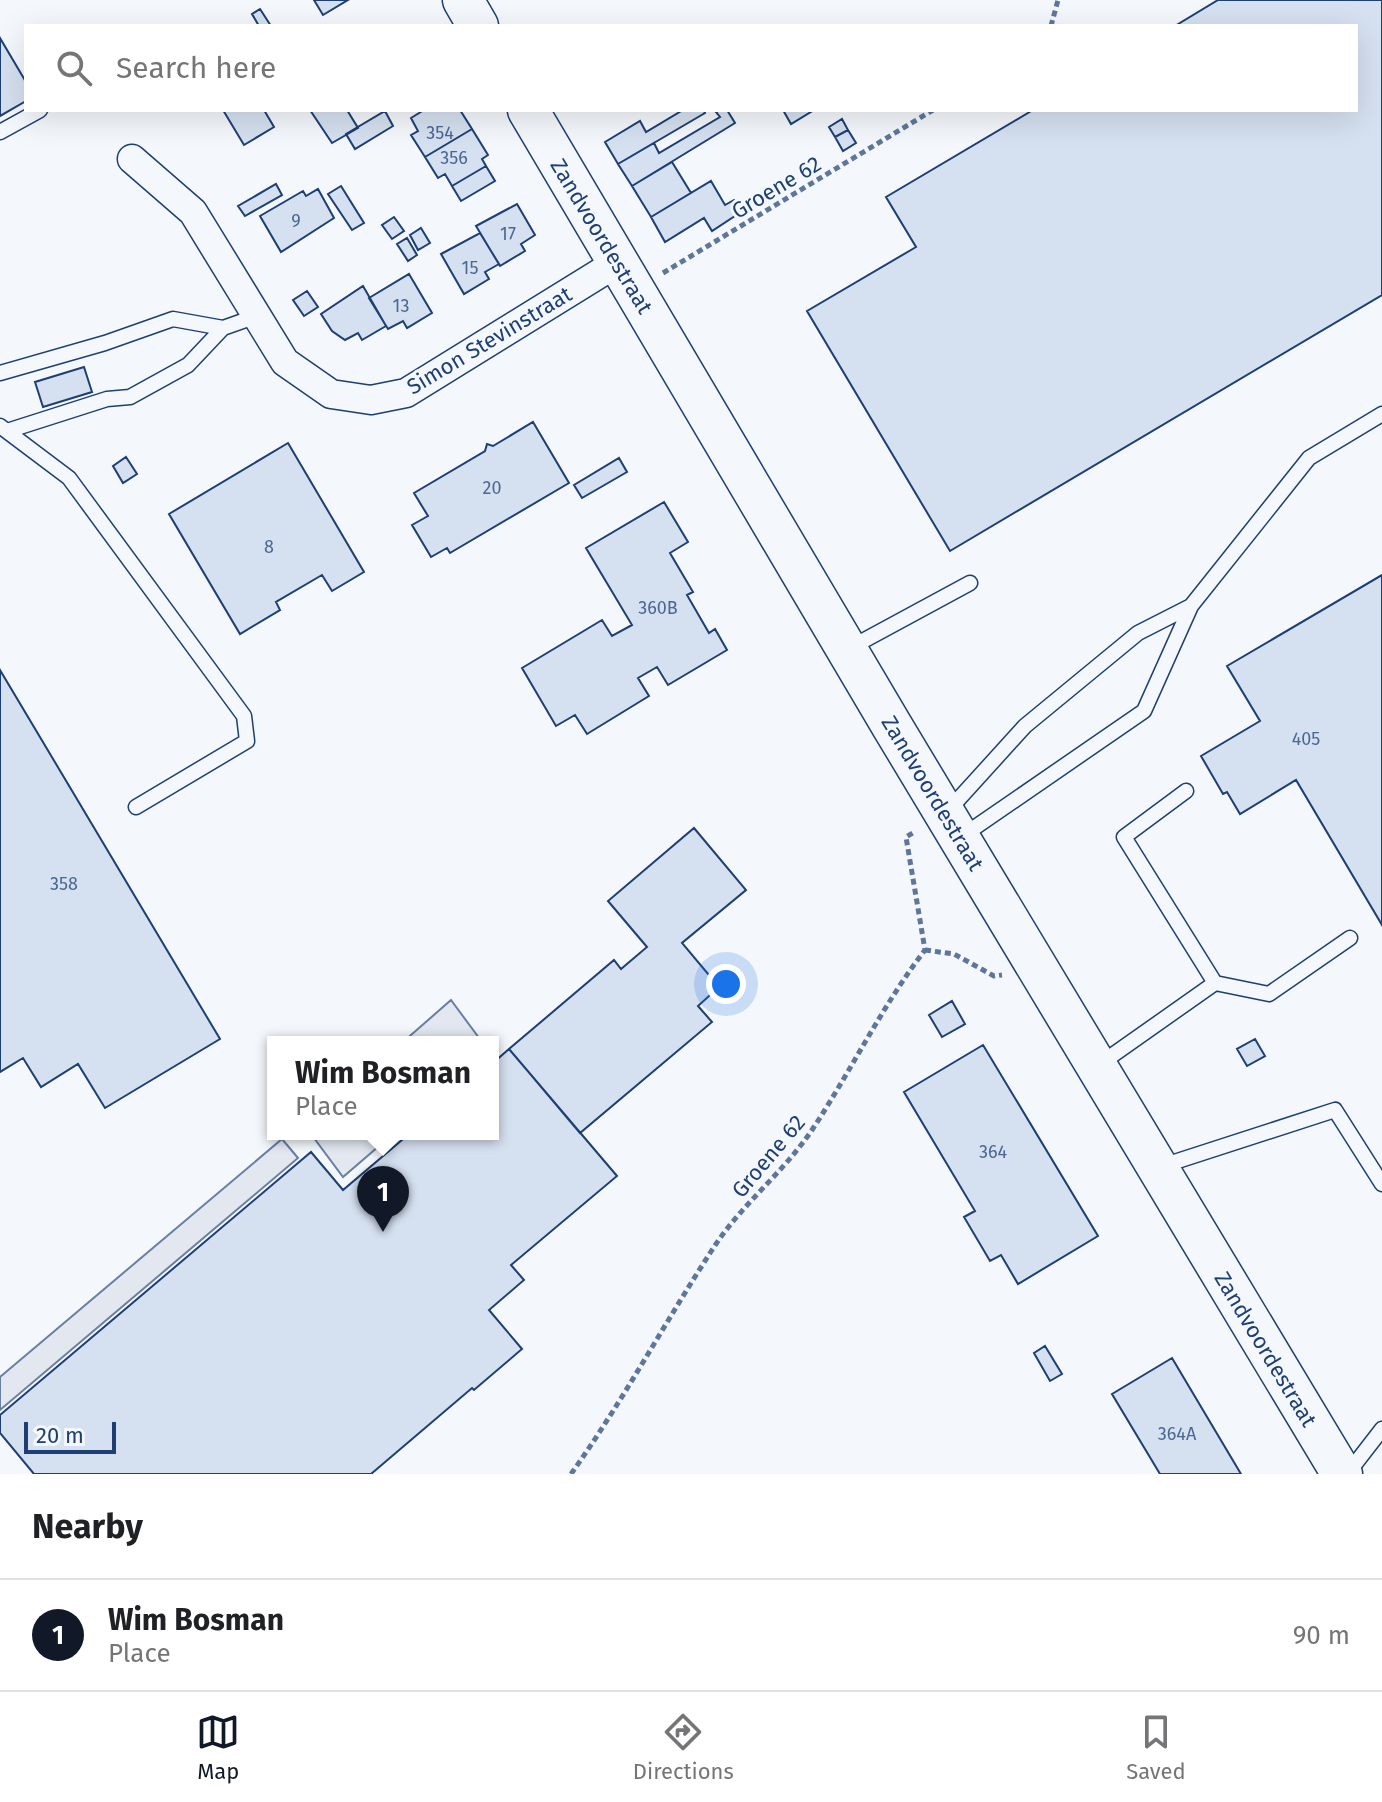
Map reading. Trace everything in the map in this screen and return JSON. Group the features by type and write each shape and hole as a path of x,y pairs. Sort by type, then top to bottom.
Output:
{"main road":[{"path":"463,0 477,24"},
{"name":"Zandvoordestraat","path":"529,112 1251,1327 1344,1474"}],"street":[{"name":"Simon Stevinstraat","path":"132,159 193,212 285,362 331,394 371,400 406,393 626,276"}],"lane":[{"path":"0,132 36,112"},
{"path":"4,429 107,399 130,397 188,365 223,328 257,316"},
{"path":"0,373 105,343 173,319 223,328"},
{"path":"952,826 1144,711 1191,606 1309,458 1382,414"},
{"path":"4,429 69,478 244,716 247,741 136,807"},
{"path":"847,649 970,583"},
{"path":"952,826 1025,726 1138,633 1191,606"},
{"path":"1186,791 1124,837 1215,983 1269,994 1350,938"},
{"path":"1097,1067 1215,983"},
{"path":"1158,1167 1335,1110 1382,1184"},
{"path":"1344,1474 1382,1429"}],"path":[{"path":"1052,24 1058,0"},
{"name":"Groene 62","path":"626,276 929,112"},
{"path":"952,826 906,837 925,950 954,954 994,976 1040,972"},
{"name":"Groene 62","path":"571,1474 612,1416 715,1246 735,1218 793,1157 900,982 925,950"}],"shaded area":[{"path":"451,1000 478,1036 410,1036"},
{"path":"281,1140 298,1158 0,1410 0,1377"},
{"path":"315,1140 386,1140 343,1177"}],"building":[{"path":"314,0 348,0 323,15"},
{"path":"1218,0 1382,0 1382,295 950,551 807,311 916,247 886,197 1030,112 1358,112 1358,24 1178,24"},
{"path":"260,9 270,24 258,24 252,14"},
{"path":"0,38 24,79 24,102 0,116"},
{"path":"224,112 265,112 274,127 244,145"},
{"path":"311,112 348,112 358,128 332,143"},
{"path":"383,112 393,126 355,149 346,134"},
{"path":"421,112 461,112 472,129 425,157 411,135 418,131 411,118"},
{"path":"680,112 705,113 618,164 605,142 640,121 646,132"},
{"path":"716,112 728,112 735,123 632,186 618,164 654,143 659,153 720,117"},
{"path":"784,112 811,112 791,124"},
{"path":"842,119 848,130 835,137 829,127"},
{"path":"472,129 488,155 482,159 486,166 452,186 445,174 438,178 425,157"},
{"path":"848,130 856,143 843,151 835,137"},
{"path":"672,162 691,193 651,217 632,186"},
{"path":"486,166 495,181 461,201 452,186"},
{"path":"711,181 725,205 734,200 741,212 712,231 704,218 665,242 651,217"},
{"path":"276,184 282,195 245,216 238,206"},
{"path":"341,186 364,223 352,230 328,194"},
{"path":"318,189 334,218 281,252 260,216 303,191 306,196"},
{"path":"517,204 535,235 521,244 525,251 500,266 476,226"},
{"path":"394,217 404,231 392,239 382,225"},
{"path":"421,228 430,243 418,250 410,235"},
{"path":"480,233 499,264 485,272 489,279 464,294 441,254"},
{"path":"407,238 417,255 408,261 397,244"},
{"path":"409,274 432,313 407,328 403,321 388,329 369,298"},
{"path":"363,286 386,326 362,340 358,333 345,340 332,331 321,314"},
{"path":"307,291 318,307 304,316 293,300"},
{"path":"84,367 92,392 43,407 35,382"},
{"path":"533,422 569,483 450,553 447,548 431,557 412,525 428,516 414,493 485,451 487,444 493,446"},
{"path":"288,443 364,572 332,591 322,575 276,602 280,610 240,634 169,514"},
{"path":"126,457 137,474 123,483 113,466"},
{"path":"619,458 627,472 582,498 574,485"},
{"path":"664,502 688,542 670,553 693,592 687,595 709,633 715,629 727,650 668,685 657,667 638,678 649,696 587,734 575,715 556,726 522,668 602,620 612,636 632,625 586,548"},
{"path":"1382,575 1382,925 1296,780 1240,814 1227,792 1223,794 1201,756 1260,721 1227,666"},
{"path":"0,670 220,1039 105,1108 78,1064 41,1087 23,1058 0,1072"},
{"path":"694,828 746,890 682,943 719,987 698,1006 712,1022 580,1133 509,1049 614,960 621,969 647,947 608,901"},
{"path":"952,1001 965,1024 942,1037 929,1015"},
{"path":"1255,1039 1265,1056 1247,1066 1237,1049"},
{"path":"983,1045 1098,1236 1018,1284 1001,1255 990,1261 964,1217 975,1211 904,1092"},
{"path":"509,1049 617,1176 511,1265 524,1280 489,1310 522,1349 371,1474 34,1474 0,1433 0,1415 311,1152 343,1190 402,1140 499,1140 499,1058"},
{"path":"1045,1346 1062,1374 1050,1381 1034,1353"},
{"path":"1172,1358 1241,1474 1160,1474 1112,1394"}],"place":[{"name":"Wim Bosman","path":"383,1232"}]}
